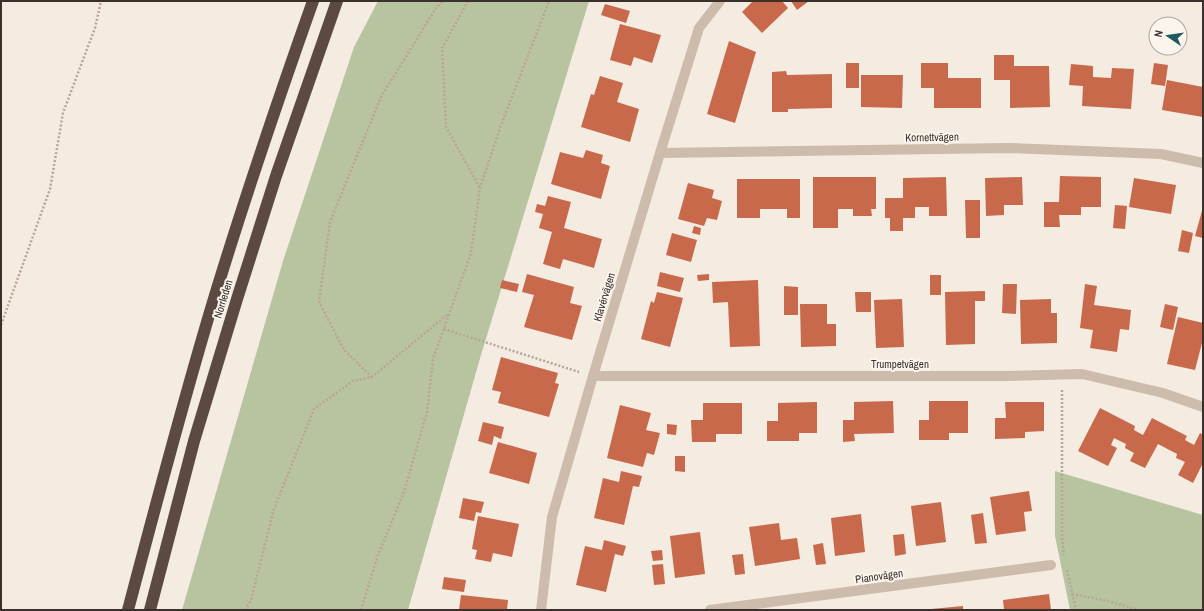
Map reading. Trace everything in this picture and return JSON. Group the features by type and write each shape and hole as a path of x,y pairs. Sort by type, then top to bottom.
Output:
{"highway":[{"name":"Norrleden","path":"128,610 160,488 216,292 313,1"},
{"name":"Norrleden","path":"150,610 192,448 234,306 276,176 337,2"}],"street":[{"name":"Klavérvägen","path":"540,610 552,517 593,376 660,153 700,28 720,1"},
{"name":"Kornettvägen","path":"660,153 1009,148 1162,154 1203,163"},
{"name":"Trumpetvägen","path":"593,376 1006,376 1082,374 1163,394 1203,407"},
{"name":"Pianovägen","path":"710,610 1051,565"}],"path":[{"path":"1,325 50,189 63,113 95,28 102,1"},
{"path":"372,377 344,350 319,302 330,222 381,97 436,8 443,1"},
{"path":"468,1 442,48 446,127 480,188"},
{"path":"361,610 378,555 404,492 427,412 433,359 471,252 480,188 500,128 549,1"},
{"path":"245,610 251,600 274,508 314,409 354,381 372,377 449,313"},
{"path":"444,329 593,376"},
{"path":"1062,374 1062,539 1064,557"},
{"path":"1066,569 1076,610"},
{"path":"1072,594 1108,601 1139,610"}],"green space":[{"path":"378,1 589,1 481,355 408,610 182,610 283,261 354,47"},
{"path":"1055,471 1203,515 1203,610 1070,610 1055,536"}],"building":[{"path":"753,1 782,1 788,8 762,33 742,12"},
{"path":"791,1 809,1 797,10"},
{"path":"605,4 630,11 626,23 601,15"},
{"path":"620,24 661,35 652,63 634,57 631,66 610,60"},
{"path":"729,41 756,52 735,123 707,114"},
{"path":"994,55 1014,55 1014,66 1049,66 1050,107 1010,108 1010,80 994,80"},
{"path":"846,63 859,63 859,88 846,88"},
{"path":"921,63 948,63 948,78 981,78 981,108 934,108 934,88 921,88"},
{"path":"1154,63 1168,65 1165,86 1151,84"},
{"path":"1071,64 1093,66 1093,77 1111,78 1112,68 1134,69 1131,109 1082,106 1083,86 1069,85"},
{"path":"786,71 787,75 832,74 832,108 788,109 788,112 772,112 772,72"},
{"path":"861,75 903,75 902,108 861,107"},
{"path":"600,76 623,83 617,102 639,109 630,142 581,127 591,94 594,95"},
{"path":"1167,80 1203,87 1203,117 1162,110"},
{"path":"586,150 603,155 601,163 610,166 601,199 551,184 560,152 583,158"},
{"path":"1060,176 1101,177 1101,207 1081,207 1081,215 1059,215 1060,227 1044,227 1044,202 1059,202"},
{"path":"813,177 876,177 876,209 871,209 872,216 853,216 853,209 838,209 838,228 813,228"},
{"path":"946,177 947,216 929,216 929,207 915,207 915,218 903,218 903,231 890,231 890,218 885,218 885,198 903,198 903,178"},
{"path":"1022,177 1023,205 1004,205 1004,215 986,216 985,178"},
{"path":"1134,178 1176,185 1171,214 1129,207"},
{"path":"737,179 800,179 800,218 787,218 787,209 760,209 760,218 737,218"},
{"path":"688,183 714,190 712,198 722,201 717,220 707,218 704,226 678,219"},
{"path":"548,196 571,202 564,228 602,239 594,268 563,259 560,269 543,264 552,232 539,228 543,214 535,212 537,204 545,206"},
{"path":"965,200 980,200 980,238 966,238"},
{"path":"1115,205 1127,206 1125,229 1113,228"},
{"path":"1203,207 1203,238 1195,236"},
{"path":"694,226 701,228 700,235 692,233"},
{"path":"1182,230 1193,233 1189,253 1178,251"},
{"path":"672,233 697,240 691,262 666,255"},
{"path":"660,272 684,278 680,292 657,286"},
{"path":"527,274 574,287 570,303 582,306 572,340 524,327 534,295 522,292"},
{"path":"709,274 709,280 698,281 697,275"},
{"path":"930,275 941,275 941,295 930,295"},
{"path":"502,280 519,284 517,292 500,288"},
{"path":"758,280 760,346 730,347 728,302 713,303 712,282"},
{"path":"1003,284 1017,284 1016,314 1002,313"},
{"path":"1085,284 1097,286 1094,305 1131,310 1129,330 1120,329 1117,352 1090,348 1093,330 1080,328"},
{"path":"784,286 798,287 798,315 784,315"},
{"path":"985,291 985,301 975,301 975,344 946,345 945,292"},
{"path":"657,292 683,298 670,347 641,339 651,301 654,303"},
{"path":"855,292 871,292 871,312 856,312"},
{"path":"902,299 904,347 876,348 874,300"},
{"path":"1051,299 1051,313 1057,313 1057,343 1021,344 1020,300"},
{"path":"800,304 827,304 827,324 836,324 836,346 801,347"},
{"path":"1165,304 1178,307 1173,330 1160,327"},
{"path":"1178,317 1203,323 1203,339 1195,370 1167,364"},
{"path":"501,357 558,373 555,383 559,384 549,417 498,403 501,392 492,390"},
{"path":"893,401 894,433 854,434 855,441 843,442 843,420 854,420 854,402"},
{"path":"929,401 968,401 968,433 949,433 949,440 919,440 919,420 929,420"},
{"path":"817,402 817,433 799,433 799,441 767,441 767,421 778,421 778,403"},
{"path":"1005,402 1044,402 1044,431 1025,432 1025,438 995,439 995,418 1006,418"},
{"path":"703,403 742,403 742,434 716,434 716,442 692,442 691,420 703,420"},
{"path":"620,405 651,413 646,430 660,433 654,455 647,453 643,467 607,458"},
{"path":"1100,408 1135,426 1134,430 1143,435 1152,418 1187,436 1185,440 1194,445 1200,433 1203,435 1203,463 1193,483 1178,475 1185,462 1176,458 1177,454 1158,444 1145,468 1130,461 1134,453 1125,448 1126,444 1114,438 1111,445 1117,448 1108,466 1078,451"},
{"path":"483,422 504,427 501,439 494,436 492,445 478,441"},
{"path":"667,424 677,425 676,435 667,434"},
{"path":"498,442 537,453 529,484 489,473"},
{"path":"675,456 685,456 685,472 675,471"},
{"path":"621,471 642,476 639,487 633,486 624,525 594,518 603,478 619,482"},
{"path":"1029,491 1032,511 1024,512 1026,531 996,535 990,497"},
{"path":"463,498 484,502 481,513 476,512 474,521 459,518"},
{"path":"941,502 946,542 916,546 911,506"},
{"path":"983,513 987,543 975,544 971,515"},
{"path":"861,514 865,552 835,556 831,518"},
{"path":"478,516 519,524 512,557 493,553 491,562 475,559 477,550 472,549"},
{"path":"779,523 781,540 797,538 800,559 755,566 749,527"},
{"path":"700,532 705,574 675,578 670,536"},
{"path":"904,534 906,554 895,556 893,535"},
{"path":"604,540 626,546 623,556 615,554 606,592 576,585 585,546 602,550"},
{"path":"823,543 826,564 816,565 813,545"},
{"path":"662,550 663,560 653,561 651,551"},
{"path":"743,554 745,574 735,575 732,555"},
{"path":"663,564 665,584 654,585 652,565"},
{"path":"444,577 466,580 464,592 442,589"},
{"path":"1049,594 1051,610 1004,610 1003,600"},
{"path":"461,595 508,600 507,610 459,610"},
{"path":"963,606 963,610 931,610 931,609"}]}
